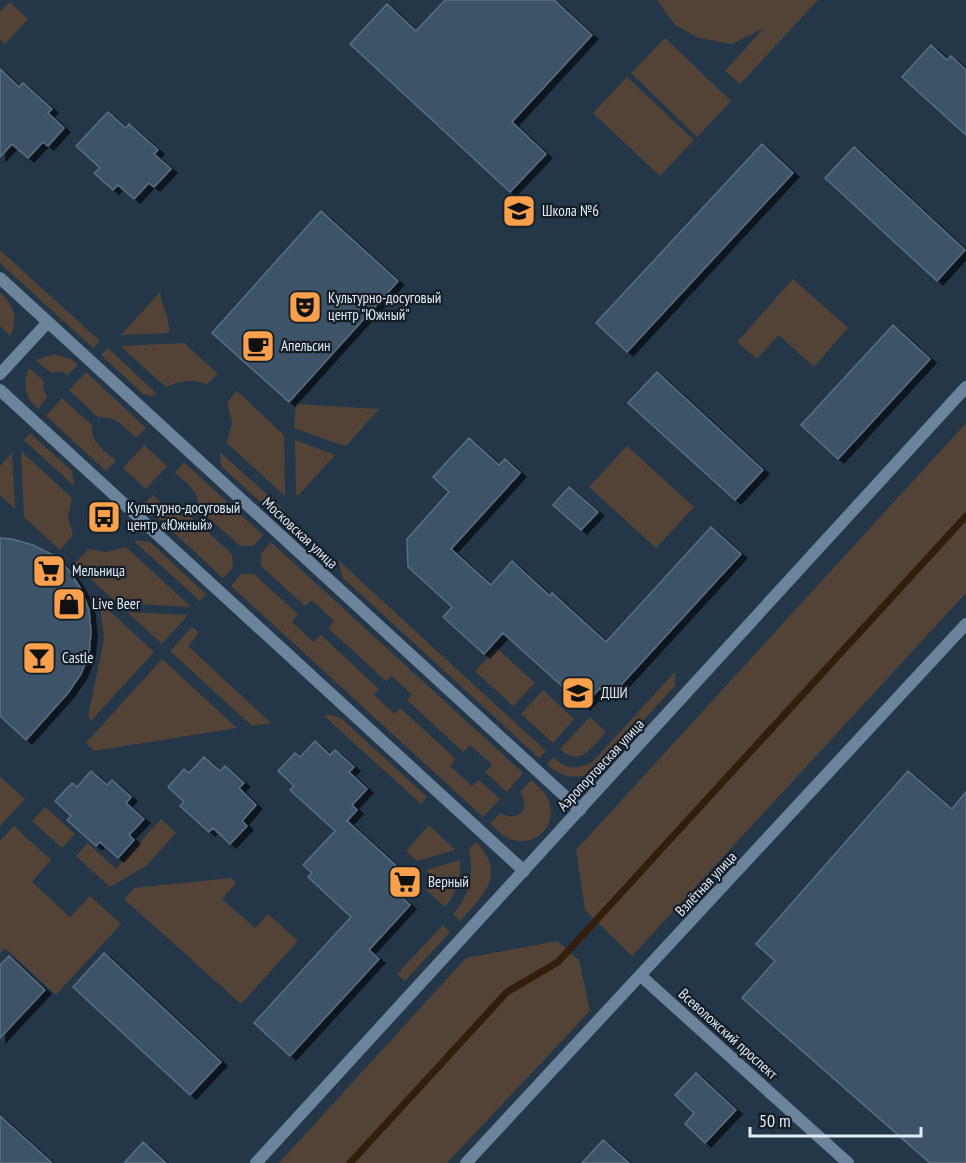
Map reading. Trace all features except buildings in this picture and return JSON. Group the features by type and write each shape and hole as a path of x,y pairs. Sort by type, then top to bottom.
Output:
{"street":[{"name":"Московская улица","path":"0,278 580,810"},
{"path":"0,374 48,322"},
{"name":"Аэропортовская улица","path":"256,1163 966,387"},
{"path":"0,390 524,871"},
{"name":"Взлётная улица","path":"466,1163 966,624"},
{"name":"Всеволожский проспект","path":"641,976 848,1163"}],"shaded area":[{"path":"657,0 818,0 740,84 725,71 764,28 732,44 699,38 675,25"},
{"path":"10,2 28,19 5,44 0,39 0,12"},
{"path":"665,38 731,101 697,137 631,73"},
{"path":"627,77 694,140 660,176 593,113"},
{"path":"0,250 100,341 93,348 0,263"},
{"path":"793,279 848,328 814,367 779,335 757,359 737,342"},
{"path":"0,292 14,312 13,330 10,336 0,326"},
{"path":"160,292 169,323 169,333 121,335"},
{"path":"184,343 218,374 207,384 186,381 166,387 120,346"},
{"path":"108,348 157,394 151,396 143,394 101,355"},
{"path":"54,354 71,359 78,365 68,375 63,372 51,373 36,360"},
{"path":"29,368 44,381 43,387 47,398 38,409 30,400 26,390"},
{"path":"86,372 146,428 136,438 115,420 99,418 69,390"},
{"path":"237,391 284,435 285,496 227,443 232,423 227,402"},
{"path":"62,398 92,425 96,441 116,461 106,471 46,416"},
{"path":"296,404 379,409 346,446 294,428"},
{"path":"966,423 966,593 632,956 585,910 576,850"},
{"path":"30,433 72,471 74,486 24,440"},
{"path":"295,440 335,455 298,496 296,494"},
{"path":"144,445 167,466 146,489 123,468"},
{"path":"627,446 694,507 656,548 589,487"},
{"path":"21,451 72,498 68,517 73,535 60,550 24,517"},
{"path":"220,452 285,511 278,518 221,466"},
{"path":"12,453 15,509 0,495 0,466"},
{"path":"184,462 263,535 253,546 240,546 198,508 195,492 175,473"},
{"path":"153,495 174,513 190,516 232,554 233,568 223,578 144,505"},
{"path":"133,540 150,542 206,594 200,601"},
{"path":"271,542 523,773 507,792 485,772 492,765 470,745 463,752 407,700 412,695 392,676 386,681 328,628 334,621 312,600 305,606 261,566 261,553"},
{"path":"126,547 191,607 117,603 74,564 88,549 107,552"},
{"path":"338,560 546,751 539,758 343,578"},
{"path":"241,574 254,574 298,614 292,622 314,642 321,635 379,689 374,695 395,714 400,708 456,759 450,766 472,786 479,780 500,799 483,817 231,586"},
{"path":"103,605 154,652 91,721 88,716 104,640 101,613"},
{"path":"127,612 188,615 162,644"},
{"path":"192,627 199,633 188,646 271,723 252,726 170,651"},
{"path":"497,648 535,683 513,706 475,671"},
{"path":"162,659 237,728 94,751 86,743"},
{"path":"675,672 675,686 600,767 587,775 573,777 560,773 547,764 553,757 562,764 572,767 593,761"},
{"path":"543,690 574,719 553,743 521,714"},
{"path":"323,715 332,715 342,719 427,797 421,804"},
{"path":"590,717 606,732 596,744 580,756 567,754 560,749"},
{"path":"0,777 25,799 0,826"},
{"path":"531,780 542,789 548,798 551,810 548,825 537,837 530,840 510,839 490,824 500,813 512,816 521,813 524,804 520,792"},
{"path":"45,807 75,834 62,848 32,821"},
{"path":"161,819 176,833 146,866 110,887 76,856 88,843 116,869"},
{"path":"429,825 455,850 417,861 406,851"},
{"path":"14,826 51,860 32,882 70,917 90,896 121,924 56,995 5,948 0,953 0,841"},
{"path":"476,842 490,864 489,884 460,921 453,914 467,892 471,876 469,849"},
{"path":"460,860 457,885 445,907 426,890 435,878 426,870"},
{"path":"231,878 236,883 222,899 255,928 268,914 298,941 241,1004 124,899 134,888"},
{"path":"443,925 450,932 405,981 397,974"},
{"path":"557,941 579,960 590,1011 447,1163 279,1163 466,958"}],"waterway":[{"path":"350,1163 507,992 558,962 966,516"}],"place":[{"name":"Школа №6","path":"519,211"},
{"name":"Культурно-досуговый центр \"Южный\"","path":"305,307"},
{"name":"Апельсин","path":"258,346"},
{"name":"Культурно-досуговый центр «Южный»","path":"104,517"},
{"name":"Мельница","path":"49,571"},
{"name":"Live Beer","path":"69,604"},
{"name":"Castle","path":"39,658"},
{"name":"ДШИ","path":"578,693"},
{"name":"Верный","path":"405,882"}]}
